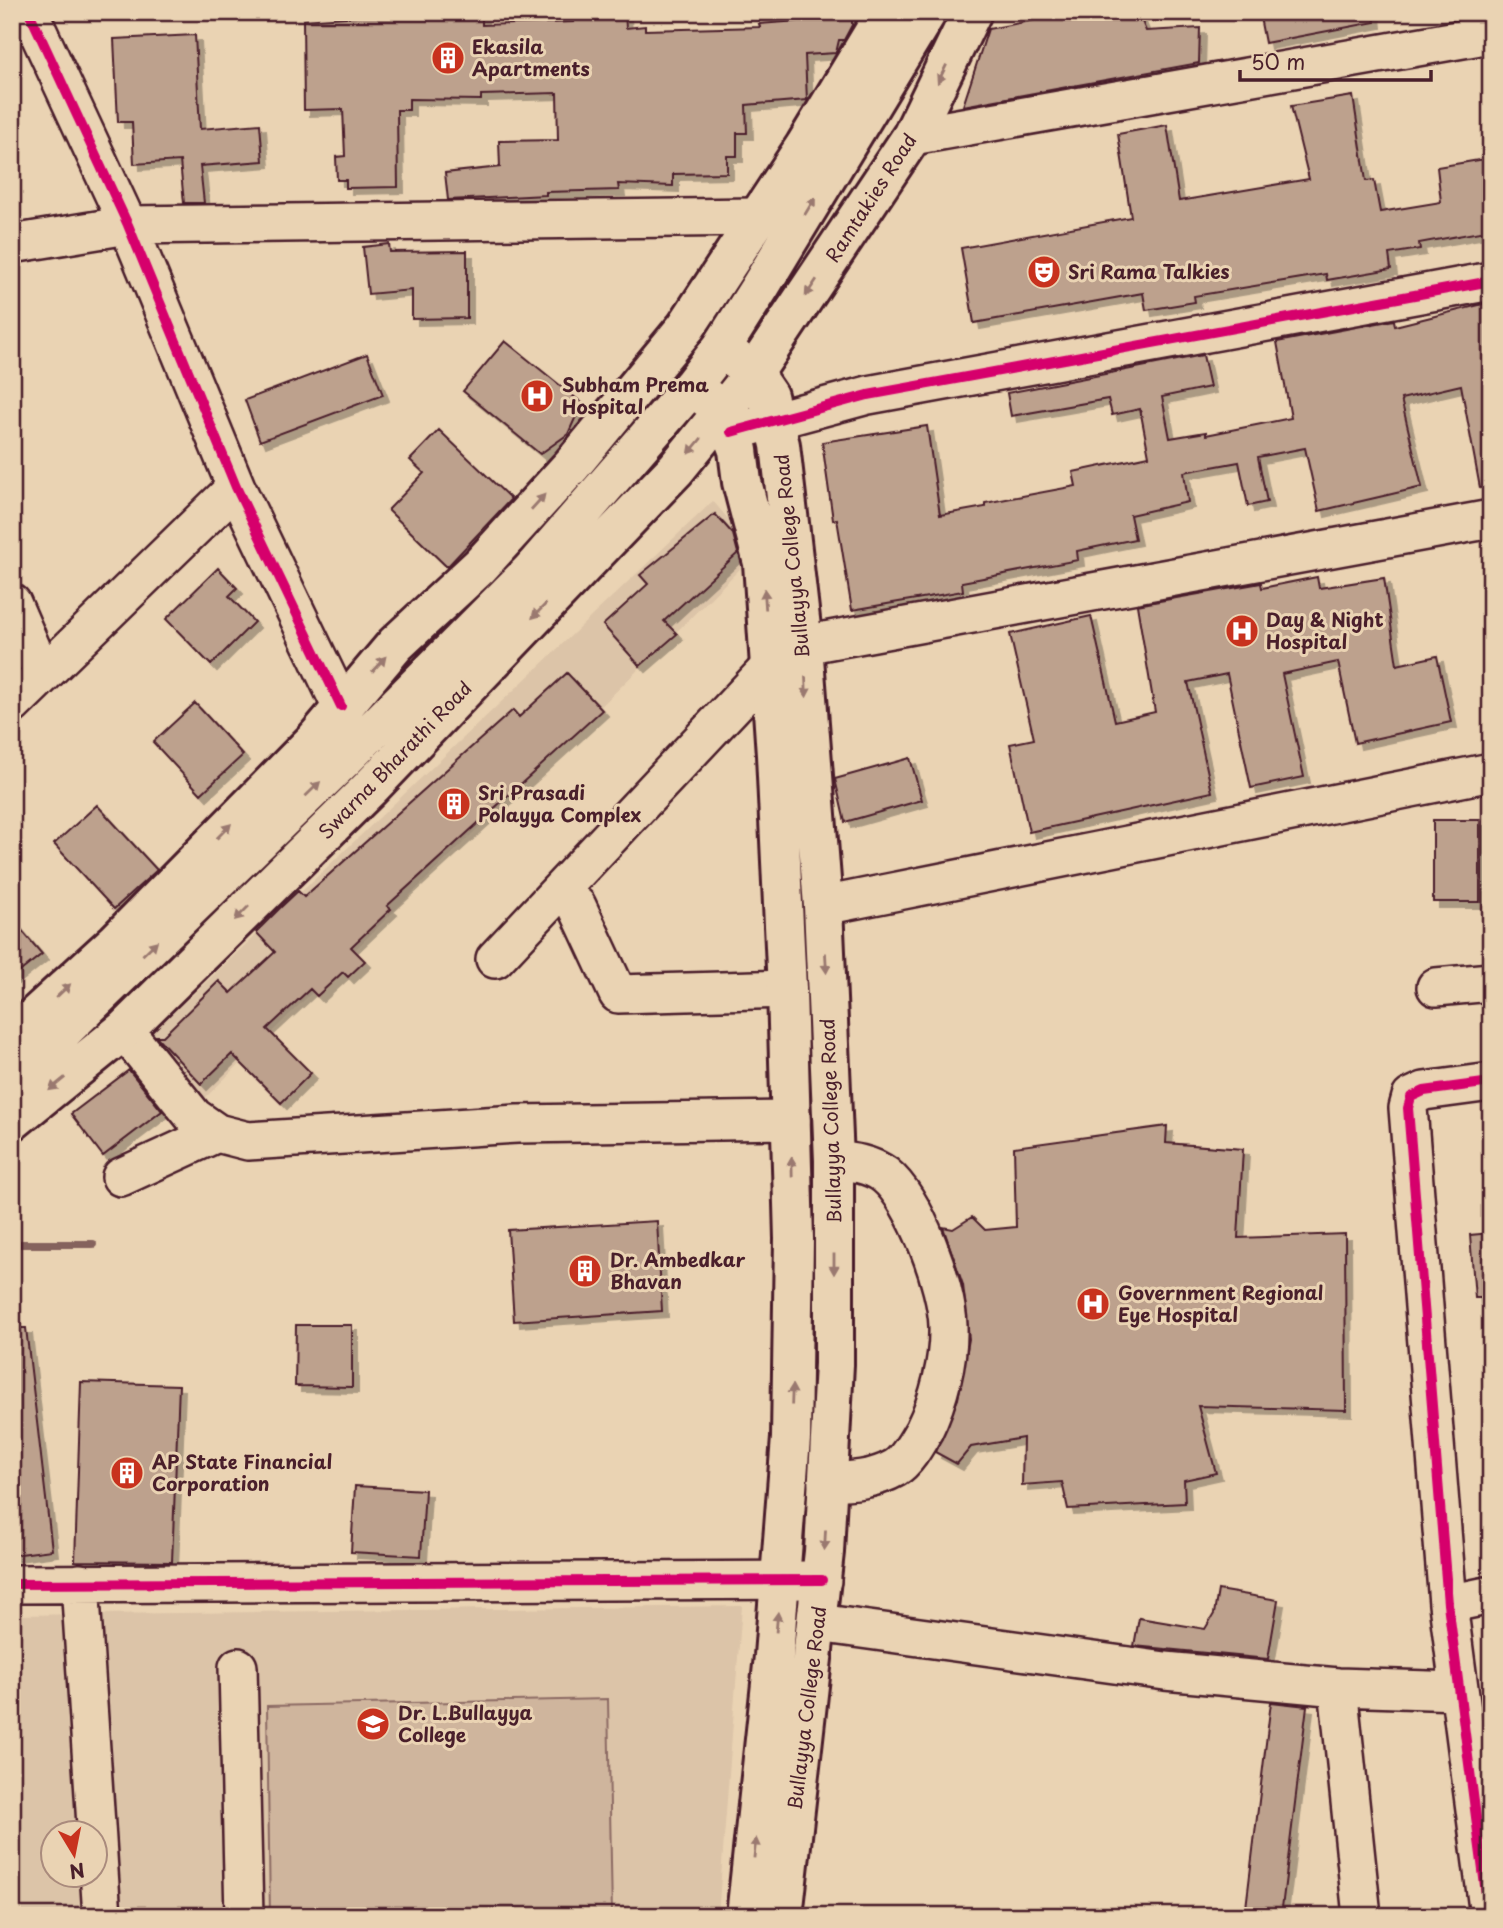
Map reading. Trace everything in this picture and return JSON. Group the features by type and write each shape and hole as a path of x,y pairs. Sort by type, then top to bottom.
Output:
{"main road":[{"path":"12,1037 116,942 316,740 341,706 396,644 480,566 572,465 686,327 805,146 886,12"},
{"path":"12,1080 336,766 531,571 692,386 722,347 927,12"},
{"name":"Ramtakies Road","path":"753,374 912,136 972,12"},
{"name":"Bullayya College Road","path":"722,347 753,374 768,396 775,418 803,645 822,906 834,1160 834,1364 822,1580 783,1916"},
{"name":"Swarna Bharathi Road","path":"12,1121 124,1030 370,788 676,469 727,421 753,374"},
{"path":"692,386 727,421"},
{"name":"Bullayya College Road","path":"727,421 738,450 742,482 762,563 787,989 791,1120 794,1360 788,1498 746,1916"}],"street":[{"path":"29,12 128,225 236,487 341,706"},
{"path":"912,136 1491,34"},
{"path":"12,244 128,225 757,217"},
{"path":"727,421 775,418 914,386 1491,281"},
{"path":"12,705 236,487"},
{"path":"803,645 1491,519"},
{"path":"12,603 43,676"},
{"path":"495,959 770,667"},
{"path":"822,906 1491,772"},
{"path":"577,906 618,994 787,989"},
{"path":"1436,988 1491,982"},
{"path":"124,1030 194,1117 217,1133 248,1141 517,1124 791,1120"},
{"path":"1489,1916 1479,1739 1459,1692 1448,1604 1408,1108 1411,1097 1424,1091 1491,1083"},
{"path":"121,1177 217,1133"},
{"path":"827,1482 858,1481 898,1467 918,1441 930,1417 940,1385 948,1326 943,1294 904,1196 884,1175 863,1164 834,1160"},
{"path":"12,1584 822,1580"},
{"path":"80,1583 102,1916"},
{"path":"1448,1604 1491,1595"},
{"path":"818,1623 1165,1671 1338,1687 1459,1692"},
{"path":"239,1667 244,1916"},
{"path":"1338,1687 1362,1916"}],"shaded area":[{"path":"713,501 746,540 750,559 201,1102 145,1040"},
{"name":"Dr. L.Bullayya College","path":"742,1606 718,1916 12,1916 12,1615"},
{"path":"608,1699 612,1916 270,1916 267,1706"}],"building":[{"path":"625,12 626,28 645,26 645,30 760,27 759,24 852,17 852,25 844,40 839,40 836,53 805,55 807,100 746,105 747,133 737,133 737,156 727,156 727,173 673,174 673,186 618,184 619,190 546,192 546,195 448,200 445,173 500,167 499,141 558,140 557,93 481,95 481,100 409,99 409,110 397,110 398,187 346,188 346,180 337,180 336,157 345,156 343,109 304,110 303,20 405,13 482,16 482,25 574,22 573,15"},
{"path":"1076,12 1138,12 1146,31 1200,28 1199,63 963,106 988,29"},
{"path":"1259,12 1374,12 1375,22 1265,43"},
{"path":"195,35 200,129 260,124 263,161 200,166 204,203 184,203 180,161 134,164 132,122 118,122 114,39"},
{"path":"1353,96 1366,181 1374,180 1380,212 1441,202 1437,167 1491,158 1491,230 1419,243 1420,249 1389,254 1391,269 1327,280 1326,274 1194,296 1195,302 1146,310 1143,293 974,323 961,248 1131,217 1118,134 1167,125 1179,201 1309,179 1291,106"},
{"path":"389,244 390,252 467,251 467,318 412,319 412,290 368,294 363,247"},
{"path":"1491,302 1491,487 1480,488 1461,385 1401,399 1422,487 1319,511 1305,448 1258,457 1267,502 1248,506 1239,462 1184,472 1188,502 1130,515 1135,539 1077,551 1078,560 962,582 963,591 852,610 837,519 833,520 822,442 927,426 940,515 985,507 985,503 1076,486 1073,472 1149,456 1140,409 1112,415 1108,399 1011,416 1007,393 1203,355 1210,387 1162,397 1170,438 1206,432 1206,435 1291,418 1277,342 1394,320 1395,326"},
{"path":"505,341 582,403 568,434 540,454 463,391"},
{"path":"367,354 383,395 260,441 245,400"},
{"path":"439,430 511,499 447,567 388,510 424,473 410,460"},
{"path":"715,514 733,534 738,553 664,621 677,634 640,666 603,625 648,584 640,575"},
{"path":"218,568 237,588 229,596 254,622 211,665 166,619"},
{"path":"1317,577 1319,588 1384,578 1397,665 1437,656 1451,722 1355,743 1338,662 1282,674 1304,777 1251,788 1227,674 1188,682 1212,792 1029,832 1010,744 1034,739 1010,634 1091,616 1115,721 1155,712 1137,605 1261,583 1262,588"},
{"path":"567,673 602,710 387,906 391,909 351,947 365,961 348,977 343,972 317,996 310,989 267,1029 311,1073 281,1103 232,1054 201,1084 156,1036 163,1036 219,981 231,993 275,952 256,932 281,907 298,891 304,897 513,710 519,717"},
{"path":"195,703 243,755 201,794 153,742"},
{"path":"910,758 922,800 845,822 835,779"},
{"path":"97,805 157,870 114,909 54,844"},
{"path":"1433,820 1480,820 1480,902 1433,902"},
{"path":"12,919 42,954 12,978"},
{"path":"129,1070 162,1111 103,1156 71,1114"},
{"path":"1167,1126 1166,1143 1243,1149 1238,1238 1345,1234 1346,1410 1198,1406 1216,1473 1184,1480 1185,1503 1068,1509 1062,1482 1022,1485 1023,1438 971,1447 957,1464 935,1452 958,1399 969,1339 963,1285 943,1227 953,1229 972,1217 985,1230 1016,1227 1014,1147"},
{"name":"Dr. Ambedkar Bhavan","path":"657,1221 662,1311 514,1321 508,1230"},
{"path":"1491,1233 1491,1298 1475,1298 1470,1235"},
{"path":"296,1325 352,1325 352,1387 295,1386"},
{"path":"12,1328 26,1328 52,1550 12,1555"},
{"name":"AP State Financial Corporation","path":"81,1382 179,1385 172,1562 75,1561"},
{"path":"355,1486 425,1490 421,1556 351,1552"},
{"path":"1218,1590 1278,1600 1268,1659 1134,1646 1139,1618 1205,1629 1214,1614"},
{"path":"1271,1702 1307,1706 1281,1916 1245,1916"}],"waterway":[{"path":"12,1244 93,1244"}],"cycle path":[{"path":"29,12 128,225 236,487 341,706"},
{"path":"731,432 868,395 1491,281"},
{"path":"1489,1916 1448,1604 1408,1108 1411,1097 1424,1091 1491,1082"},
{"path":"12,1584 822,1580"}],"place":[{"name":"Ekasila Apartments","path":"448,58"},
{"name":"Sri Rama Talkies","path":"1044,272"},
{"name":"Subham Prema Hospital","path":"537,396"},
{"name":"Day & Night Hospital","path":"1242,631"},
{"name":"Sri Prasadi Polayya Complex","path":"454,804"},
{"name":"Dr. Ambedkar Bhavan","path":"585,1271"},
{"name":"Government Regional Eye Hospital","path":"1093,1304"},
{"name":"AP State Financial Corporation","path":"127,1473"},
{"name":"Dr. L.Bullayya College","path":"373,1724"}]}
